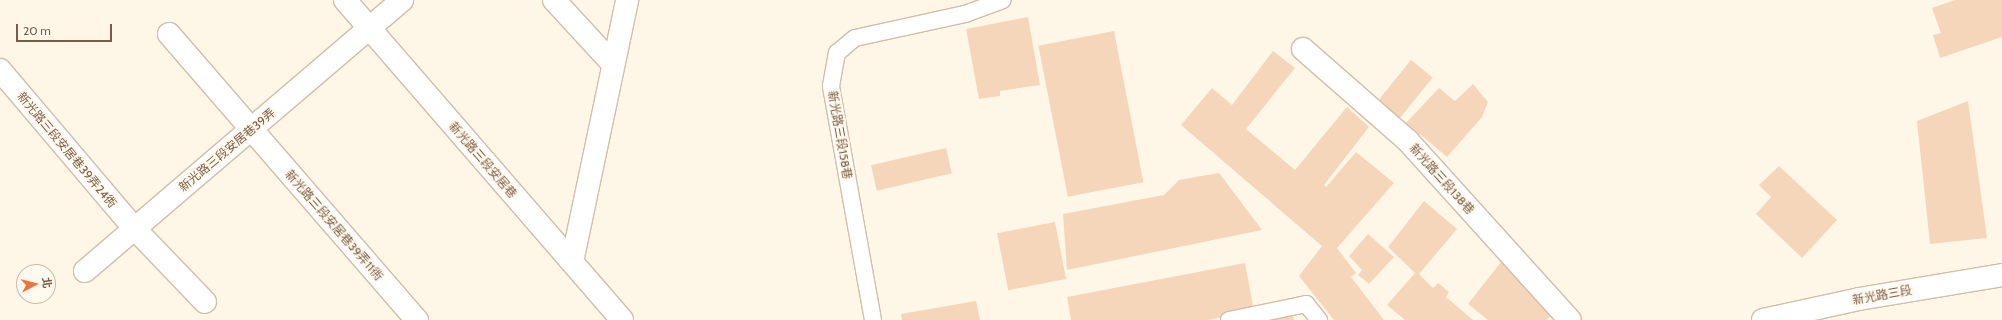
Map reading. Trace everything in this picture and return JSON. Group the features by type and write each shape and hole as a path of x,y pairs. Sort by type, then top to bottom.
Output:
{"street":[{"name":"新光路三段安居巷","path":"345,0 622,320"},
{"name":"新光路三段安居巷39弄","path":"85,271 370,30 402,0"},
{"path":"554,0 613,64"},
{"path":"572,262 627,0"},
{"name":"新光路三段安居巷39弄11衖","path":"169,34 417,320"},
{"name":"新光路三段138巷","path":"1303,50 1408,141 1570,320"},
{"name":"新光路三段安居巷39弄24衖","path":"0,70 135,229 205,302"},
{"name":"新光路三段","path":"1763,320 1859,299 2002,275"}],"lane":[{"name":"新光路三段158巷","path":"873,320 832,86 837,53 856,38 965,14 1003,0"},
{"path":"1229,320 1306,304 1319,320"}],"building":[{"path":"1955,0 2002,0 2002,37 1940,58 1933,35 1941,33 1932,8"},
{"path":"1028,17 1040,85 1000,91 1000,96 979,99 966,29"},
{"path":"1114,31 1143,182 1068,197 1038,46"},
{"path":"1273,51 1295,68 1246,129 1295,170 1347,107 1369,127 1324,185 1326,187 1356,152 1394,183 1337,248 1356,273 1351,277 1384,320 1334,320 1299,276 1322,246 1181,125 1212,88 1232,105"},
{"path":"1411,60 1433,78 1400,118 1378,100"},
{"path":"1473,84 1488,102 1482,117 1447,157 1420,134 1417,137 1405,124 1439,88 1455,101"},
{"path":"1968,101 1987,238 1930,244 1917,121"},
{"path":"946,148 952,173 877,191 871,165"},
{"path":"1779,166 1837,220 1802,258 1756,214 1771,197 1759,185"},
{"path":"1219,173 1262,230 1067,270 1063,214 1164,195 1179,180"},
{"path":"1424,201 1457,229 1419,274 1433,288 1438,283 1449,292 1446,297 1473,320 1405,320 1387,305 1415,273 1388,247"},
{"path":"1055,222 1066,279 1008,290 997,233"},
{"path":"1368,234 1394,257 1369,284 1358,275 1362,270 1349,256"},
{"path":"1501,262 1555,309 1547,320 1488,320 1468,304"},
{"path":"1245,263 1254,311 1208,320 1071,320 1067,297"},
{"path":"976,301 980,320 902,320 901,314"},
{"path":"1293,316 1294,320 1274,320 1274,319"}]}
